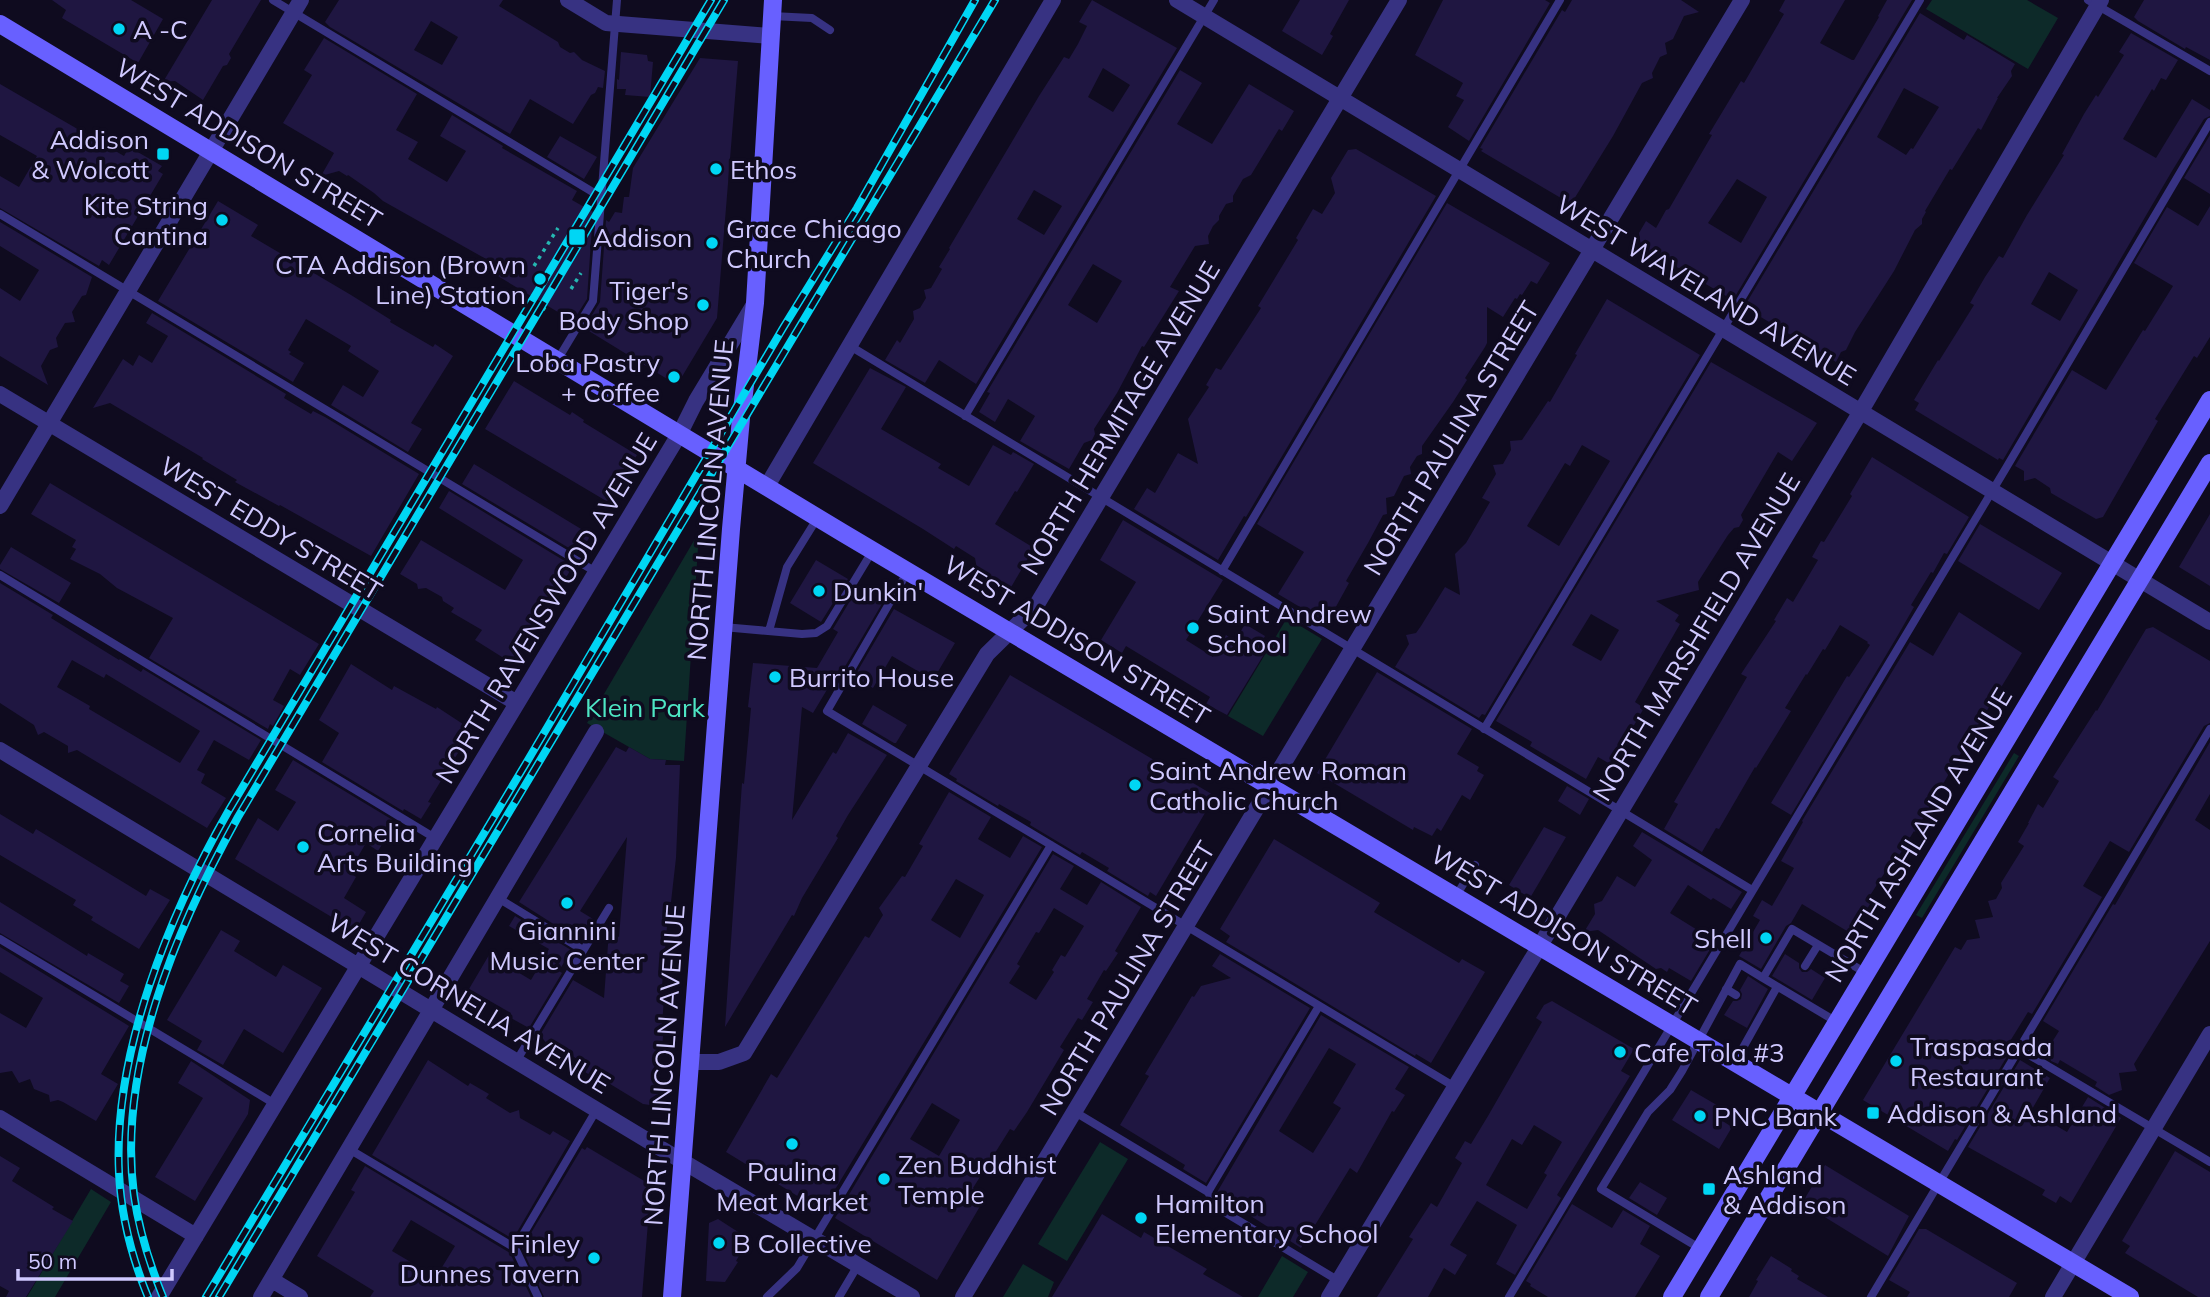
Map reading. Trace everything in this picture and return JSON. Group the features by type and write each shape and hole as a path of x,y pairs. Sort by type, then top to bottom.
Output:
{"main road":[{"name":"NORTH LINCOLN AVENUE","path":"672,1297 723,627 741,418 755,303 772,8"},
{"name":"WEST ADDISON STREET","path":"0,24 908,571 2130,1297"},
{"name":"NORTH ASHLAND AVENUE","path":"1672,1297 2210,400"},
{"path":"1709,1297 2210,463"}],"street":[{"path":"568,0 606,23 770,37"},
{"path":"767,486 1053,0"},
{"name":"WEST WAVELAND AVENUE","path":"1177,0 1339,100 2210,622"},
{"name":"NORTH HERMITAGE AVENUE","path":"690,1062 719,1062 744,1053 987,654 1036,606 1399,0"},
{"name":"NORTH PAULINA STREET","path":"963,1297 1742,0"},
{"name":"NORTH MARSHFIELD AVENUE","path":"1329,1297 1861,411 2095,2"},
{"path":"0,506 297,6"},
{"name":"NORTH RAVENSWOOD AVENUE","path":"159,1297 680,433 696,401 755,303"},
{"name":"WEST EDDY STREET","path":"0,394 517,703"},
{"path":"261,1297 596,732"},
{"name":"WEST CORNELIA AVENUE","path":"0,750 912,1297"},
{"path":"2053,1297 2210,1034"},
{"path":"0,1118 196,1236"},
{"path":"272,1280 300,1297"}],"lane":[{"path":"273,0 297,6 601,197"},
{"path":"558,359 593,301 617,0"},
{"path":"965,416 1214,0"},
{"path":"1222,571 1560,0"},
{"path":"1485,729 1920,0"},
{"path":"2095,2 2210,71"},
{"path":"772,8 812,18 830,30"},
{"path":"1508,1297 2210,122"},
{"path":"0,214 596,572"},
{"path":"849,346 1752,890"},
{"path":"769,631 787,567 818,517"},
{"path":"723,627 816,633 827,626 873,550"},
{"path":"908,571 827,711 1455,1087"},
{"path":"0,575 435,838"},
{"path":"1871,1297 2210,729"},
{"path":"767,1297 797,1268 1051,845"},
{"path":"1456,896 1475,865"},
{"path":"498,898 583,950"},
{"path":"517,1060 609,908"},
{"path":"1763,978 1792,929 1866,973"},
{"path":"0,939 275,1104"},
{"path":"1805,966 1818,944"},
{"path":"1701,1249 1601,1189 1648,1112 1670,1090 1740,964 1777,987 1790,991 1837,1022"},
{"path":"1735,1062 1761,1010 1777,987"},
{"path":"1726,989 1736,995"},
{"path":"1208,1192 1319,1006"},
{"path":"2019,1049 2210,1162"},
{"path":"515,1248 597,1108"},
{"path":"1075,1112 1208,1192 1216,1207 1339,1281"},
{"path":"349,1149 515,1248 538,1297"},
{"path":"1180,1187 1185,1179"},
{"path":"839,1297 858,1265"}],"path":[{"path":"534,266 558,228"}],"green space":[{"path":"1932,0 2027,0 2058,18 2028,69 1926,9"},
{"name":"Klein Park","path":"699,532 684,761 650,759 587,723"},
{"path":"1287,618 1322,639 1263,736 1228,716"},
{"path":"2014,753 2019,756 1922,918 1916,915"},
{"path":"1100,1142 1128,1159 1067,1261 1038,1244"},
{"path":"91,1189 111,1202 55,1297 27,1297"},
{"path":"1282,1256 1308,1272 1293,1297 1258,1297"},
{"path":"1023,1264 1054,1282 1048,1297 1003,1297"}],"building":[{"name":"A -C","path":"52,0 131,0 163,19 138,63 62,18 66,10"},
{"path":"212,0 261,0 229,54 231,58 227,65 223,66 203,100 175,81 163,82"},
{"path":"339,0 503,0 499,6 558,42 560,47 570,53 574,52 582,60 605,71 603,88 598,87 591,95 573,124 530,99 510,134 325,22","holes":["431,21 458,37 442,65 414,50"]},
{"path":"1092,0 1177,48 976,384 939,360 925,383 885,360 897,340 900,343 914,319 913,311 920,308 926,298 924,290 931,288 942,269 939,267 949,248 1039,96 1064,57 1069,59 1078,44 1087,26 1079,22","holes":["1103,68 1130,85 1113,112 1088,97","1034,190 1062,206 1044,235 1017,219"]},
{"path":"1300,0 1349,0 1322,55 1282,31"},
{"path":"1443,0 1545,0 1550,3 1469,141 1448,127 1464,100 1456,96 1463,83 1415,55"},
{"path":"1572,0 1681,0 1699,12 1684,16 1673,39 1665,43 1667,54 1660,57 1652,73 1653,78 1642,83 1571,204 1480,148 1562,10 1565,12"},
{"path":"1785,0 1845,0 1820,43 1854,60 1887,0 1912,0 1733,300 1641,246 1639,233 1646,221 1656,228 1669,209 1712,135 1709,134 1741,81 1744,83 1784,14 1779,11","holes":["1737,179 1767,197 1741,243 1708,223"]},
{"path":"2144,0 2210,0 2210,60 2186,47 2185,49 2138,21 2134,17"},
{"path":"1920,13 1964,40 1967,35 2015,64 2011,71 2012,76 1981,130 1978,128 1952,170 1950,169 1925,211 1922,224 1915,230 1894,271 1836,362 1744,307","holes":["1904,88 1939,107 1913,149 1906,155 1877,137"]},
{"path":"2131,33 2178,60 2166,80 2161,78 2154,91 2152,89 2123,139 2156,158 2192,99 2210,110 2210,116 2204,119 2172,171 2003,460 1998,460 1915,410 1919,403 1914,400 1974,305 1970,303 1985,277 1999,256 2003,258 2064,155 2062,154 2084,114 2124,55 2119,52","holes":["2049,272 2078,290 2060,321 2031,304"]},
{"path":"324,38 417,94 396,130 418,142 408,159 447,182 466,151 440,136 452,115 503,146 502,148 577,191 572,200 593,212 587,299 573,321 481,266 486,259 383,201 348,175 339,171 321,176 334,153 283,123 312,75 304,70"},
{"path":"621,52 647,55 648,61 653,62 650,97 625,95 626,89 617,89"},
{"path":"700,58 738,61 717,318 677,385 584,328 600,302 606,220 609,222 615,212 622,213 624,197 629,197 633,168"},
{"path":"1180,70 1202,83 1177,124 1212,144 1249,84 1294,111 1282,131 1279,129 1251,175 1243,179 1233,196 1233,202 1226,204 1208,236 1209,244 1195,246 1170,287 1179,291 1144,347 1142,346 1094,429 1092,440 1084,443 1069,469 1020,441 1035,416 1008,399 995,422 979,412 990,393 987,392","holes":["1093,264 1122,281 1097,323 1068,305"]},
{"path":"0,84 124,156 129,147 162,166 158,171 163,174 109,265 102,260 99,266 0,208 0,176 19,187 37,156 0,135"},
{"path":"2210,135 2210,194 2184,178"},
{"path":"560,136 597,157 584,179 547,157"},
{"path":"1356,149 1436,196 1218,560 1134,509 1147,488 1155,493 1178,453 1198,464 1188,419 1209,387 1206,385 1216,368 1221,370 1261,308 1258,306 1298,240 1296,238 1313,209 1322,214 1335,193 1331,178 1348,150"},
{"path":"218,201 258,225 251,236 351,295 391,320 390,322 453,356 411,423 422,429 408,452 331,405 343,385 363,397 379,371 348,351 351,346 306,319 288,350 291,352 289,354 304,363 293,382 158,301"},
{"path":"1447,203 1550,263 1537,284 1531,281 1522,295 1515,298 1503,317 1487,307 1485,347 1453,402 1422,446 1422,454 1417,456 1410,467 1411,474 1404,476 1394,496 1386,498 1387,514 1383,515 1346,581 1349,583 1327,623 1278,594 1304,552 1257,524"},
{"path":"2210,206 2210,337 2197,358 2194,356 2155,419 2158,421 2103,517 2096,519 2051,493 2050,488 2035,478 2024,481 2024,471 2015,466 2072,370 2106,390 2173,286 2134,263 2167,207 2198,226"},
{"path":"0,222 92,277 86,295 82,296 72,312 75,322 65,323 56,338 58,347 50,350 41,366 48,385 0,356 0,288 20,301 39,270 0,246"},
{"path":"1607,299 1700,355 1485,715 1482,714 1479,718 1395,667 1409,644 1406,635 1416,633 1445,587 1460,595 1455,554 1466,543 1490,502 1482,498 1496,474 1493,465 1503,464 1511,450 1510,441 1522,440 1548,401 1550,402 1577,355 1575,354","holes":["1582,445 1610,461 1559,546 1527,526 1565,463 1570,466"]},
{"path":"152,313 286,394 284,398 311,414 313,411 325,417 419,474 371,556 235,482 237,480 203,458 110,403 93,408 123,359 133,366 139,355 152,363 168,336 146,323"},
{"path":"1711,362 1817,423 1792,461 1778,452 1741,515 1743,520 1739,527 1734,528 1728,535 1698,582 1699,590 1656,601 1679,615 1675,621 1680,624 1635,702 1644,708 1610,764 1598,757 1586,779 1530,746 1532,742 1496,721","holes":["1591,614 1619,630 1601,661 1572,645"]},
{"path":"870,368 906,387 881,429 941,464 938,468 969,486 993,445 1034,464 995,524 1034,548 1010,589 977,569 975,558 956,546 954,549 813,463"},
{"path":"514,381 570,415 572,412 584,420 583,422 637,455 608,502 485,429"},
{"path":"1872,457 1969,517 1911,605 1914,607 1898,635 1791,815 1771,803 1847,676 1849,677 1870,645 1840,625 1785,708 1791,711 1702,852 1664,829 1678,804 1674,802 1747,677 1741,674 1776,621 1774,620 1787,598 1793,602 1818,560 1812,557 1852,496 1850,494"},
{"path":"474,464 591,535 579,554 462,484"},
{"path":"50,483 319,644 300,675 290,669 273,700 284,706 273,726 270,724 268,729 149,658 173,618 70,559 76,549 72,547 76,540 31,514"},
{"path":"449,491 573,566 513,664 475,640 482,630 451,612 454,608 443,601 442,597 426,588 418,589 417,584 400,574 421,540 505,590 523,560 439,508"},
{"path":"2210,514 2210,586 2179,567"},
{"path":"1123,520 1223,580 1186,640 1213,657 1226,635 1235,641 1245,624 1265,636 1259,647 1266,651 1227,715 1206,704 1210,697 1126,646 1122,653 1101,640 1136,582 1100,560"},
{"path":"1980,524 2062,573 2039,610 1958,561"},
{"path":"11,547 71,583 59,603 0,569"},
{"name":"Dunkin'","path":"816,560 848,579 821,622 790,603"},
{"path":"0,583 119,660 141,672 143,669 261,740 249,760 214,740 197,770 205,774 201,783 226,798 207,828 77,750 68,753 68,746 44,732 38,735 34,725 0,703","holes":["72,660 104,678 106,674 200,731 180,763 57,687"]},
{"path":"859,586 883,602 843,670 840,668 813,713 802,707 792,820 833,752 836,754 848,733 887,755 848,815 794,916 792,915 725,1027 753,663 817,668 838,632 833,629"},
{"path":"894,609 955,643 933,680 892,656 873,688 854,677"},
{"path":"1959,612 2022,653 1915,832 1869,897 1873,899 1852,934 1802,904 1761,969 1739,956 1760,920 1753,916 1762,900 1772,906 1794,868 1781,861 1802,821 1910,642 1933,656"},
{"path":"2153,627 2210,661 2210,723 2204,726 2129,852 2110,841 2083,886 2102,897 2032,1014 2028,1012 2004,1051 2009,1053 1948,1151 1863,1100 1955,947 1961,950 1967,940 1980,938 1975,920 1993,917 1988,901 1996,899 2002,888 2001,883 2024,846 2018,842 2038,804 2043,808 2059,781 2053,777 2097,711 2146,629"},
{"path":"351,664 392,690 394,686 436,709 437,707 472,730 428,802 431,803 421,819 322,762 339,733 319,720"},
{"path":"1377,672 1472,729 1457,754 1479,767 1477,771 1484,775 1470,800 1462,795 1441,831 1437,828 1432,836 1414,827 1413,830 1317,773"},
{"path":"1010,675 1215,796 1156,896 1150,892 1148,896 1107,871 1109,868 1082,852 1080,855 1030,825 1031,822 999,804 998,806 949,774"},
{"path":"873,705 907,725 896,743 862,724"},
{"path":"2210,742 2210,794 2195,820 2210,830 2210,941 2134,1064 2137,1071 2119,1073 2122,1090 2109,1095 2095,1086 2097,1082 2060,1060 2058,1064 2051,1061 2047,1050 2059,1031 2043,1021 2113,904 2115,905"},
{"path":"616,747 626,752 629,747 650,759 666,760 665,765 680,765 676,858 669,902 661,998 664,998 664,1025 657,1106 643,1104 592,1073 590,1075 575,1066 579,1060 552,1044 547,1044 540,1035 573,980 604,998 609,931 619,937 627,837 580,911 593,919 581,939 519,902"},
{"name":"Cornelia Arts Building","path":"293,760 396,822 378,851 366,843 349,872 356,877 344,898 366,912 355,931 235,859 258,818 278,831 296,802 275,790"},
{"path":"1567,786 1589,799 1580,815 1558,801"},
{"path":"949,792 991,817 978,839 1010,858 1023,836 1042,847 822,1211 726,1152 771,1074 777,1078 865,936 869,938 883,915 879,908 902,876 905,877 923,846 919,844","holes":["956,879 984,895 960,938 931,920"]},
{"path":"0,814 33,834 36,829 146,896 150,889 170,900 139,949 91,920 93,917 73,905 76,900 0,855"},
{"path":"1544,827 1566,837 1530,898 1509,885"},
{"path":"1642,832 1742,892 1731,909 1688,885 1670,913 1715,941 1691,981 1669,968 1667,972 1661,968 1656,969 1598,930 1584,932 1595,914 1594,904 1602,901 1617,876 1635,887 1652,860 1633,846"},
{"path":"1274,839 1380,903 1374,912 1459,963 1462,959 1485,972 1431,1063 1416,1054 1415,1056 1226,942 1230,936 1220,929"},
{"path":"1053,854 1074,866 1060,889 1087,905 1101,882 1141,907 1115,951 1118,953 1106,971 1104,970 1087,999 1093,1002 1082,1020 1078,1018 1060,1047 1064,1050 1027,1112 1014,1131 1010,1129 973,1188 986,1196 937,1280 835,1218","holes":["1054,908 1084,926 1065,957 1061,955 1052,970 1054,972 1036,1000 1009,983 1036,932 1039,933","932,1103 960,1120 939,1156 910,1139"]},
{"path":"0,902 87,956 88,953 124,974 120,981 129,986 119,1003 0,933"},
{"path":"515,916 571,950 559,971 562,973 529,1028 509,1017 511,1013 469,989 489,955 531,980 549,949 509,926"},
{"path":"221,930 240,941 234,951 276,977 283,965 322,988 283,1053 244,1029 223,1065 197,1050 202,1041 167,1020"},
{"path":"0,947 129,1026 101,1074 118,1084 96,1121 63,1102 50,1102 49,1095 34,1089 30,1079 19,1083 12,1071 0,1073 0,1013 26,1028 43,998 0,972"},
{"path":"1220,954 1310,1008 1206,1183 1183,1169 1185,1165 1120,1125 1149,1076 1145,1074 1192,996 1194,997 1201,986 1231,978 1212,966"},
{"path":"1785,954 1799,963 1802,972 1811,969 1825,978 1812,1000 1772,976"},
{"path":"1748,976 1768,989 1747,1028 1724,1015 1733,1001 1741,999 1740,990"},
{"path":"1552,1001 1634,1049 1621,1071 1630,1076 1557,1195 1561,1198 1515,1275 1496,1264 1517,1225 1477,1201 1450,1245 1467,1255 1455,1275 1444,1268 1428,1297 1377,1297 1413,1239 1409,1237 1431,1203 1437,1207 1462,1163 1455,1158 1465,1141 1471,1144 1488,1116 1542,1022 1536,1018 1544,1005","holes":["1534,1125 1562,1142 1527,1209 1486,1185 1512,1139 1522,1145"]},
{"path":"1321,1015 1409,1067 1395,1089 1405,1095 1394,1112 1392,1111 1357,1173 1350,1168 1301,1248 1216,1194","holes":["1329,1048 1356,1064 1333,1103 1341,1108 1313,1153 1279,1131"]},
{"path":"428,1060 468,1086 470,1083 489,1094 486,1098 510,1113 519,1110 520,1118 550,1135 553,1131 570,1141 513,1239 372,1155"},
{"path":"2020,1060 2050,1078 2031,1111 2067,1132 2088,1097 2121,1118 2071,1203 2060,1196 2056,1203 2042,1195 2045,1190 1968,1147"},
{"path":"191,1061 250,1100 248,1114 195,1201 155,1177 203,1098 178,1083"},
{"name":"PNC Bank","path":"1691,1090 1727,1111 1721,1120 1732,1127 1719,1149 1672,1120"},
{"path":"587,1147 651,1185 642,1297 544,1297 522,1248 582,1148 585,1150"},
{"path":"2175,1151 2210,1172 2210,1297 2198,1297 2125,1253 2130,1246 2122,1241"},
{"path":"0,1156 20,1168 12,1181 73,1221 26,1297 6,1297 9,1291 0,1286"},
{"path":"1825,1165 1909,1216 1888,1256 1802,1203"},
{"path":"365,1166 510,1253 531,1297 370,1297 374,1291 317,1256 355,1192 351,1190","holes":["411,1220 455,1246 436,1277 392,1251"]},
{"path":"1640,1182 1667,1198 1657,1215 1629,1198"},
{"path":"1572,1204 1612,1228 1623,1210 1650,1226 1640,1244 1660,1256 1635,1297 1548,1297 1526,1281"},
{"path":"1102,1214 1141,1238 1144,1232 1207,1269 1203,1274 1243,1297 1052,1297"},
{"path":"718,1219 749,1239 725,1282 706,1281 709,1223"},
{"path":"1919,1229 1926,1229 2017,1283 2009,1297 1907,1297 1910,1292 1889,1280"},
{"path":"1771,1256 1792,1269 1791,1271 1799,1276 1797,1279 1828,1297 1749,1297"}],"railway":[{"path":"148,1297 132,1252 122,1205 119,1173 120,1127 125,1080 136,1032 150,985 186,893 229,810 711,0"},
{"path":"163,1297 145,1247 134,1195 131,1147 134,1097 143,1048 157,999 194,904 238,817 724,0"},
{"path":"206,1297 857,208 975,0"},
{"path":"219,1297 995,0"}],"place":[{"name":"A -C","path":"119,29"},
{"name":"Addison & Wolcott","path":"163,154"},
{"name":"Ethos","path":"716,169"},
{"name":"Kite String Cantina","path":"222,220"},
{"name":"Addison","path":"577,237"},
{"name":"Grace Chicago Church","path":"712,243"},
{"name":"CTA Addison (Brown Line) Station","path":"540,279"},
{"name":"Tiger's Body Shop","path":"703,305"},
{"name":"Loba Pastry + Coffee","path":"674,377"},
{"name":"Dunkin'","path":"819,591"},
{"name":"Saint Andrew School","path":"1193,628"},
{"name":"Burrito House","path":"775,677"},
{"name":"Saint Andrew Roman Catholic Church","path":"1135,785"},
{"name":"Cornelia Arts Building","path":"303,847"},
{"name":"Giannini Music Center","path":"567,903"},
{"name":"Shell","path":"1766,938"},
{"name":"Cafe Tola #3","path":"1620,1052"},
{"name":"Traspasada Restaurant","path":"1896,1061"},
{"name":"Addison & Ashland","path":"1873,1113"},
{"name":"PNC Bank","path":"1700,1116"},
{"name":"Paulina Meat Market","path":"792,1144"},
{"name":"Zen Buddhist Temple","path":"884,1179"},
{"name":"Ashland & Addison","path":"1709,1189"},
{"name":"Hamilton Elementary School","path":"1141,1218"},
{"name":"B Collective","path":"719,1243"},
{"name":"Finley Dunnes Tavern","path":"594,1258"}]}
